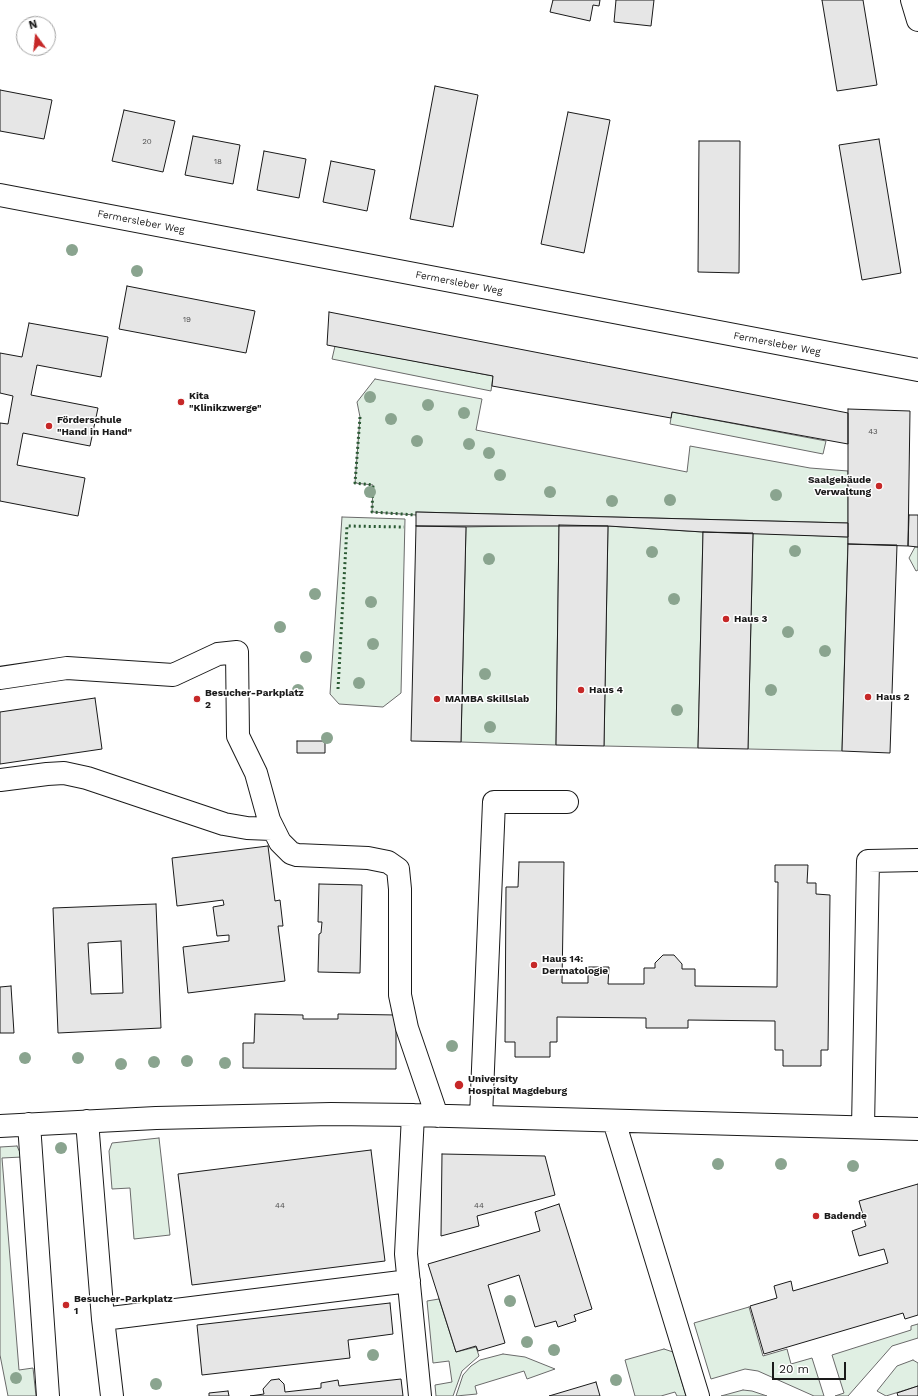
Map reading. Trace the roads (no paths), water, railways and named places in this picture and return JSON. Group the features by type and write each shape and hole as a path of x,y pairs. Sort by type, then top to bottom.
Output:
{"street":[{"path":"912,0 918,20"},
{"name":"Fermersleber Weg","path":"0,195 918,370"},
{"path":"0,678 67,668 173,674 218,654 237,652 238,736 260,783 272,829 280,842 291,853 297,855 368,858 388,862 398,869 400,889 400,995 407,1028 437,1116"},
{"path":"0,780 64,773 87,778 224,824 247,828 272,829"},
{"path":"481,1117 494,802 568,802"},
{"path":"863,1127 868,861 918,860"},
{"path":"0,1126 250,1115 413,1115 918,1129"},
{"path":"413,1115 406,1254 420,1396"},
{"path":"87,1121 103,1319 112,1396"},
{"path":"614,1121 698,1396"},
{"path":"29,1124 48,1396"},
{"path":"103,1319 409,1281"}],"place":[{"name":"Kita \"Klinikzwerge\"","path":"181,402"},
{"name":"Förderschule \"Hand in Hand\"","path":"49,426"},
{"name":"Saalgebäude Verwaltung","path":"879,486"},
{"name":"Haus 3","path":"726,619"},
{"name":"Haus 4","path":"581,690"},
{"name":"Haus 2","path":"868,697"},
{"name":"Besucher-Parkplatz 2","path":"197,699"},
{"name":"MAMBA Skillslab","path":"437,699"},
{"name":"Haus 14: Dermatologie","path":"534,965"},
{"name":"University Hospital Magdeburg","path":"459,1085"},
{"name":"Badende","path":"816,1216"},
{"name":"Besucher-Parkplatz 1","path":"66,1305"}]}
